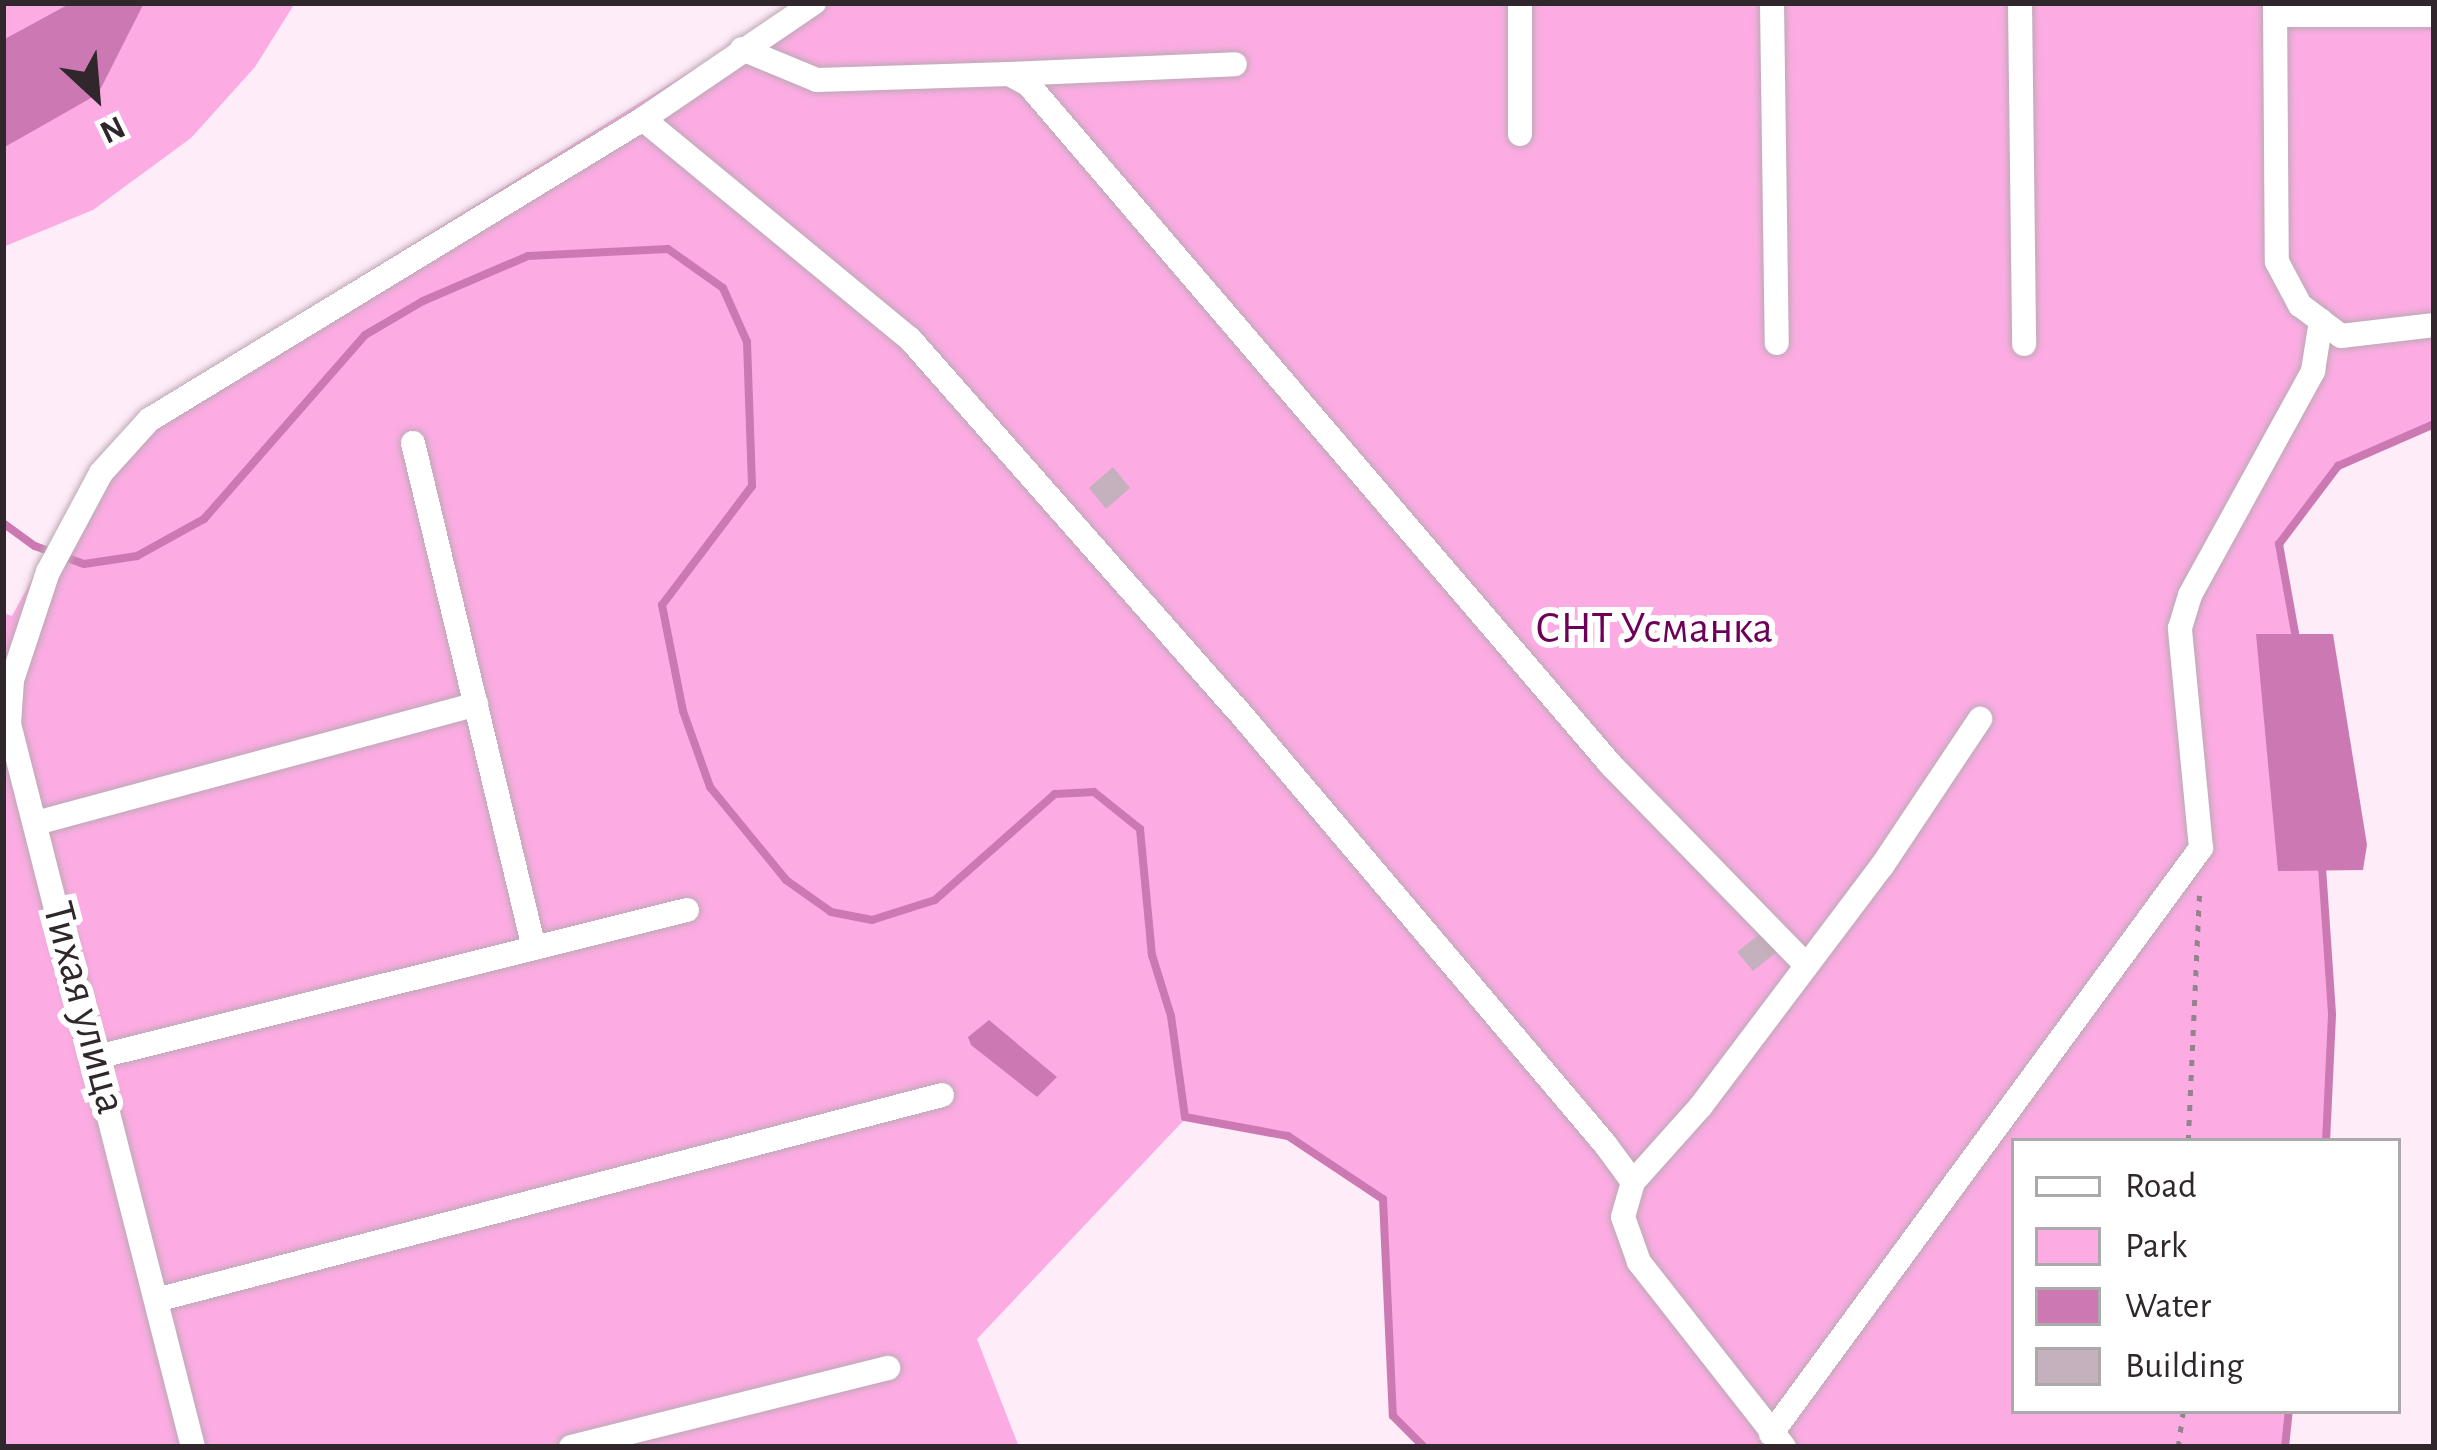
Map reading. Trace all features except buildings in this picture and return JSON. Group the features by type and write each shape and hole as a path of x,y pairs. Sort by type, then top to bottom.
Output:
{"street":[{"name":"Тихая улица","path":"193,1447 160,1299 6,723 12,680 48,572 101,473 149,420 643,119 814,3"},
{"path":"1520,3 1520,134"},
{"path":"1772,3 1777,343"},
{"path":"2020,3 2024,344"},
{"path":"2434,15 2275,9 2277,262 2300,305 2341,336 2434,326"},
{"path":"742,49 818,80 1235,64"},
{"path":"1009,74 1028,84 1151,225 1611,765 1806,964"},
{"path":"643,119 910,339 1235,706 1633,1182"},
{"path":"1980,719 1701,1106 1633,1182 1623,1217 1639,1262 1778,1441 2201,848 2180,628 2190,595 2313,371 2321,321"},
{"path":"413,442 534,948"},
{"path":"36,823 476,704"},
{"path":"3,792 21,768"},
{"path":"97,1057 687,910"},
{"path":"160,1299 942,1095"},
{"path":"571,1447 888,1368"}],"path":[{"path":"2188,1138 2201,848"},
{"path":"2178,1447 2183,1414"}],"green space":[{"path":"3,3 295,3 255,67 191,138 93,210 3,247"},
{"name":"СНТ Усманка","path":"800,3 2434,3 2434,424 2338,466 2279,544 2306,695 2322,859 2332,1015 2326,1138 2011,1138 2011,1414 2289,1414 2285,1447 1424,1447 1393,1416 1383,1199 1288,1136 1186,1118 977,1339 1019,1447 3,1447 3,613 12,616 92,468 143,412"}],"water":[{"path":"71,3 144,3 98,94 3,148 3,40"},
{"path":"2256,634 2333,634 2367,845 2363,870 2278,871"},
{"path":"989,1020 1057,1077 1037,1097 971,1045 968,1037"}],"waterway":[{"path":"3,523 35,546 84,564 137,556 204,519 365,335 423,301 528,256 668,249 723,288 747,342 752,486 662,605 683,711 710,787 786,880 831,912 872,920 935,900 1055,794 1094,792 1140,829 1152,955 1171,1016 1185,1117 1288,1136 1383,1199 1393,1416 1424,1447"},
{"path":"2297,644 2279,544 2338,466 2434,424"},
{"path":"2322,867 2332,1015 2326,1138"},
{"path":"2285,1447 2289,1414"}]}
